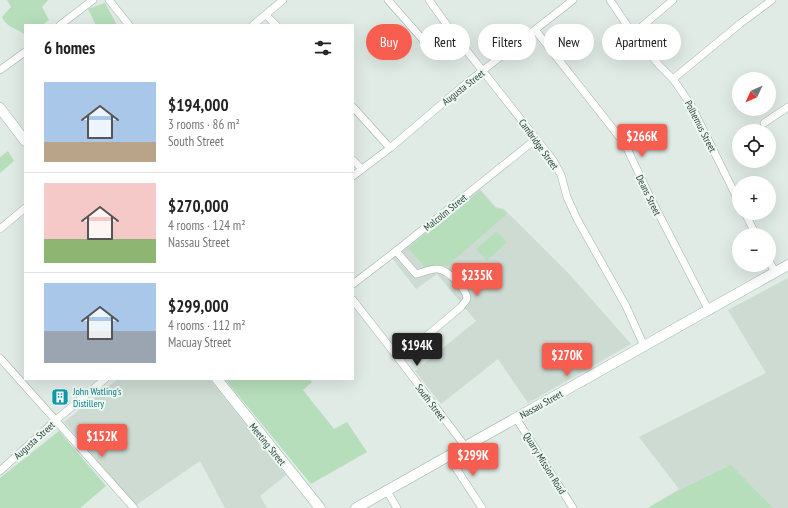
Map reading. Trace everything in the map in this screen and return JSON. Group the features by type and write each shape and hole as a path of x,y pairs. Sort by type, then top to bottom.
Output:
{"main road":[{"path":"0,108 24,140"},
{"name":"Nassau Street","path":"776,271 788,265"},
{"name":"Nassau Street","path":"356,508 775,272"},
{"name":"Meeting Street","path":"218,380 320,508"}],"street":[{"path":"61,24 93,0"},
{"path":"109,0 128,24"},
{"path":"388,0 420,36"},
{"name":"Augusta Street","path":"536,31 573,0"},
{"name":"Polhemus Street","path":"610,0 626,24"},
{"path":"645,24 673,0"},
{"path":"673,79 741,23 772,0"},
{"path":"254,24 281,1"},
{"name":"Cambridge Street","path":"431,1 452,32 554,160 561,175 566,197 626,306 644,346"},
{"path":"266,15 275,24"},
{"name":"Deans Street","path":"536,31 625,144 650,197 708,310"},
{"path":"0,70 24,53"},
{"name":"Augusta Street","path":"354,175 498,60"},
{"name":"Polhemus Street","path":"655,60 673,79 691,105 732,188"},
{"path":"764,123 788,106"},
{"path":"354,109 390,148"},
{"name":"Malcolm Street","path":"354,283 536,139"},
{"path":"354,161 362,169"},
{"path":"0,229 24,209"},
{"path":"396,251 416,274 437,269 449,273 467,294 467,299 461,307 399,359"},
{"name":"South Street","path":"354,301 465,446"},
{"path":"0,358 134,508"},
{"name":"Augusta Street","path":"0,471 56,420 104,380"},
{"name":"Quarry Mission Road","path":"516,418 573,508"},
{"path":"448,456 482,508"},
{"path":"386,491 397,508"}],"shaded area":[{"path":"480,189 496,207 504,209 570,275 631,344 528,403 498,359 441,404 415,371 476,321 437,274 416,289 392,258"},
{"path":"788,278 788,508 648,508 679,489 639,437 766,373 728,310"},
{"path":"117,380 210,380 286,475 260,496 267,508 225,508 200,461 136,505 64,422"}],"green space":[{"path":"7,0 48,0 42,7 49,20 43,24 24,24 24,34 7,24 2,17 11,7"},
{"path":"105,3 116,24 96,24 88,9"},
{"path":"8,151 14,161 0,173 0,157"},
{"path":"480,191 495,208 503,210 507,214 448,265 425,267 408,248"},
{"path":"497,231 507,242 487,261 476,249"},
{"path":"226,380 311,380 312,382 303,390 334,429 347,422 367,452 311,484"},
{"path":"59,431 106,486 80,508 0,508 0,478"},
{"path":"731,465 773,508 648,508 680,490"}],"place":[{"name":"John Watling's Distillery","path":"60,397"}]}
